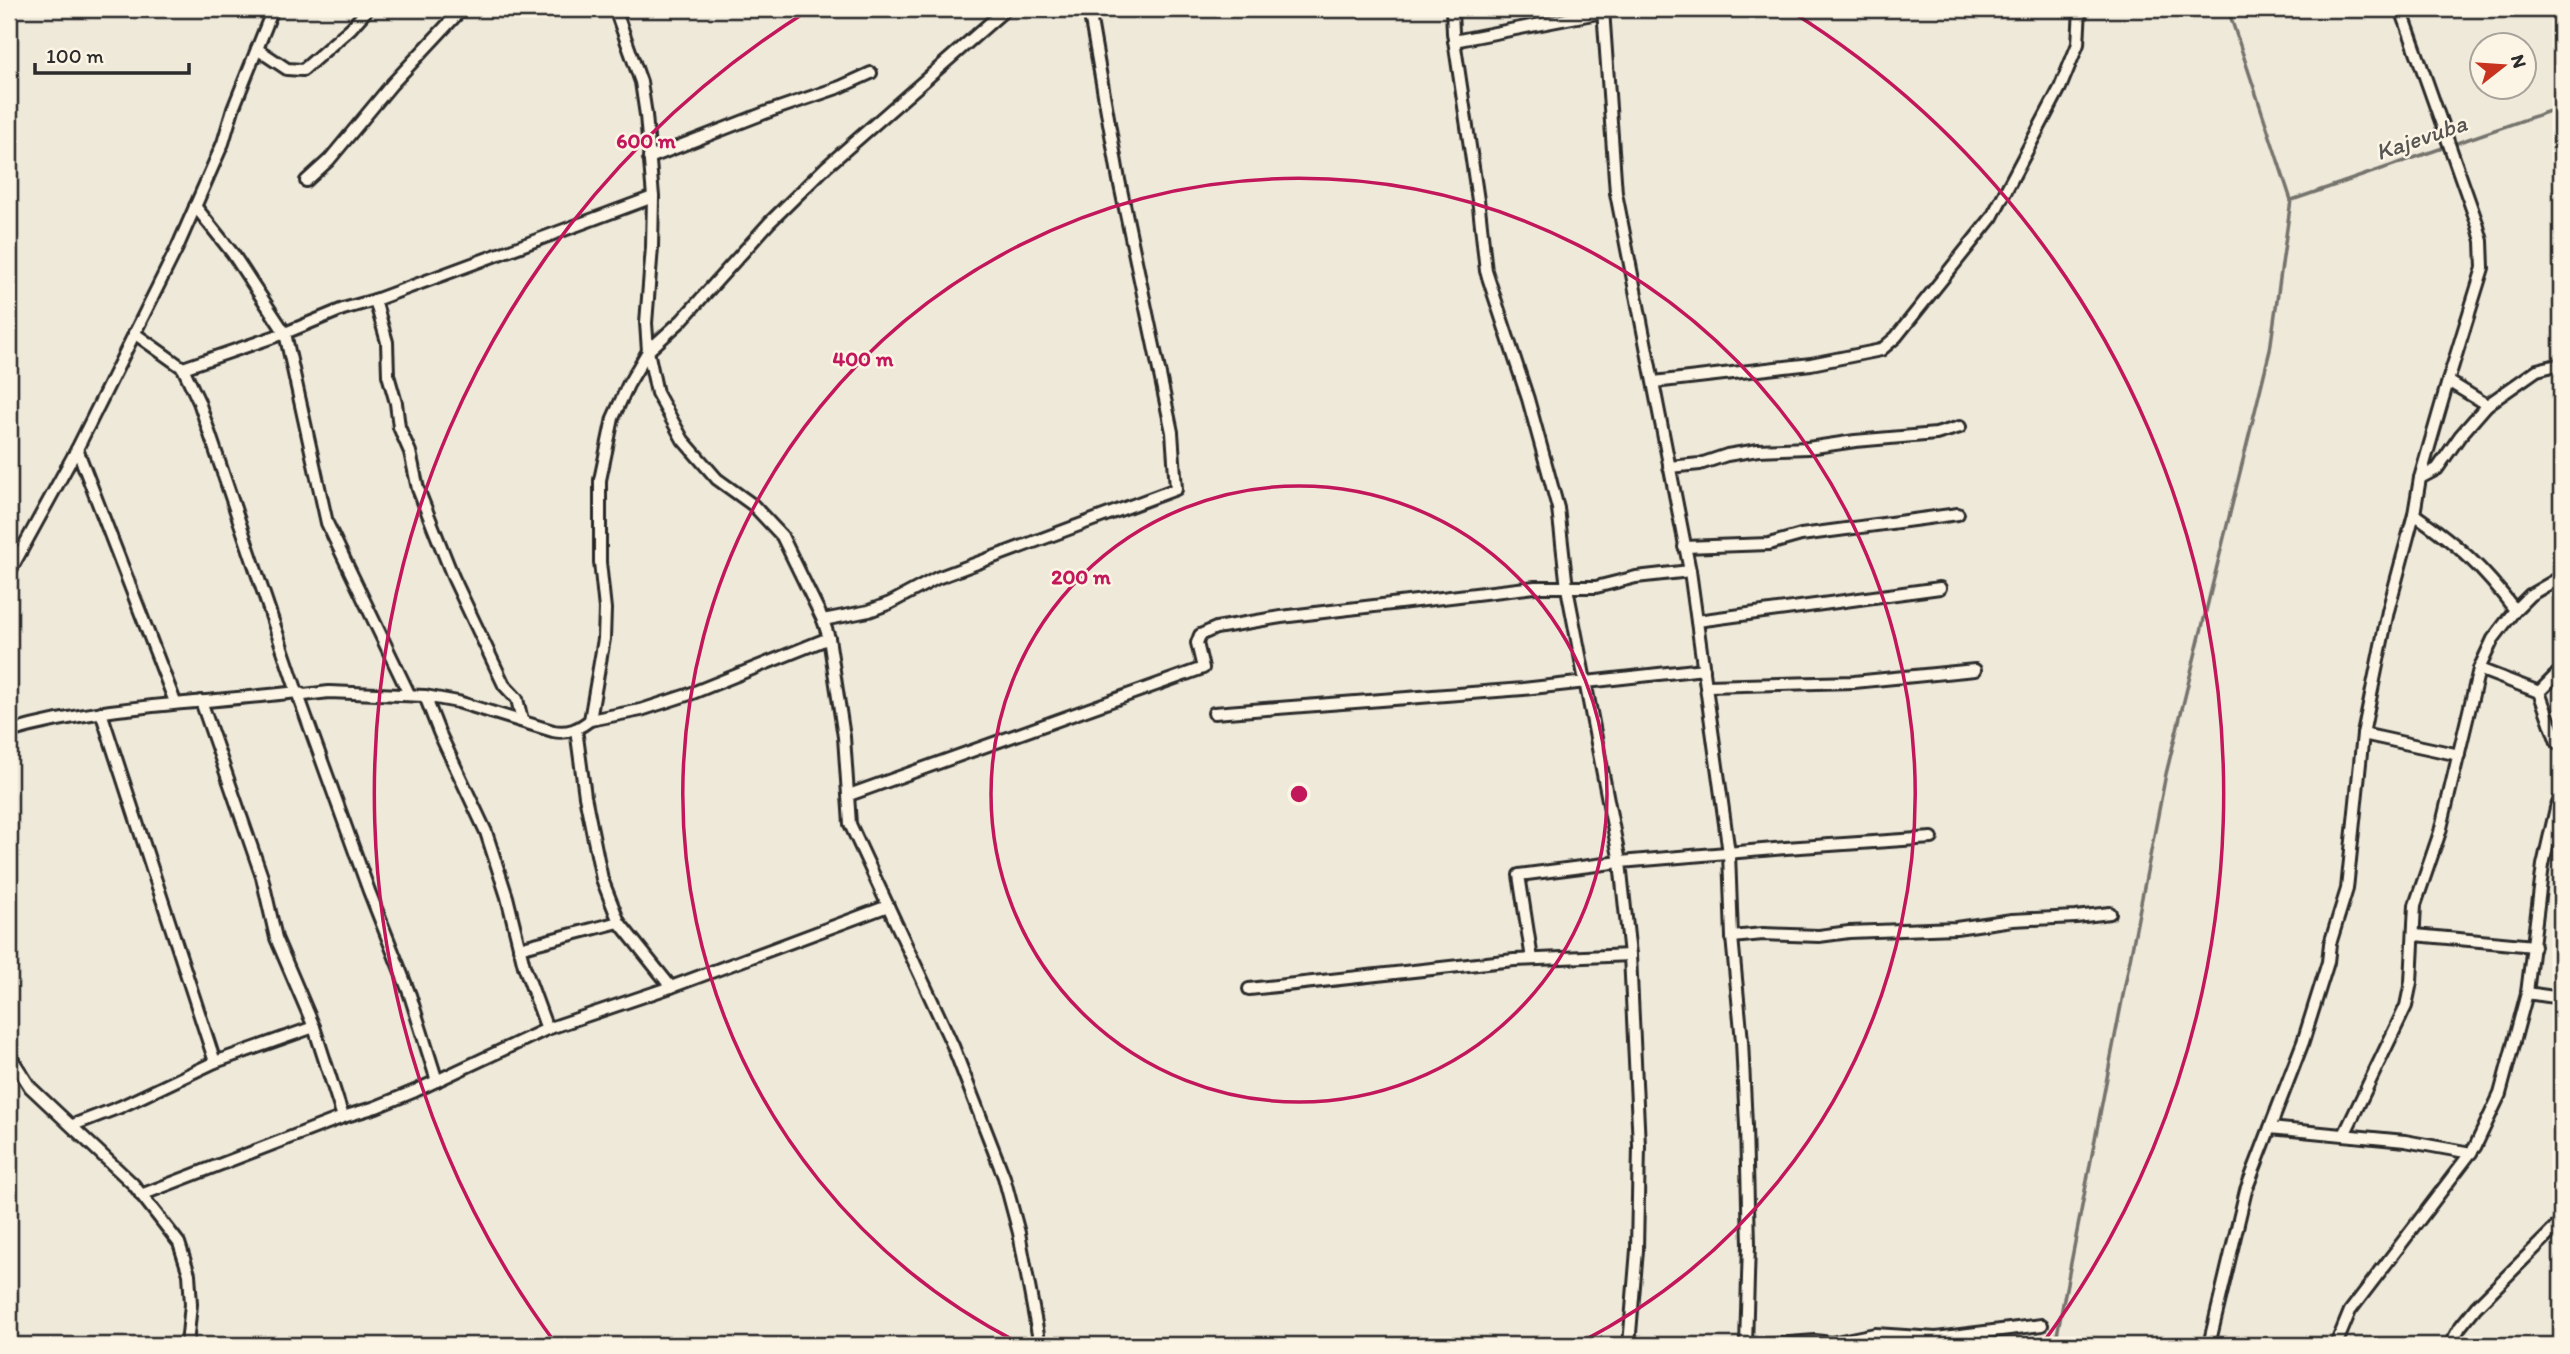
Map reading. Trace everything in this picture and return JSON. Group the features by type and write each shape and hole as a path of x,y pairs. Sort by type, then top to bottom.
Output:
{"street":[{"path":"9,573 77,449 177,248 223,142 273,9"},
{"path":"257,49 286,69 303,70 351,28 368,9"},
{"path":"306,181 329,160 392,84 462,9"},
{"path":"615,9 641,82 653,197 646,323 648,351 657,393 683,440 717,479 753,505 782,536 823,620 829,638 844,737 850,824 953,1046 1003,1177 1019,1233 1040,1345"},
{"path":"590,720 599,672 604,619 600,562 600,480 614,418 628,385 648,351 681,321 770,222 826,167 1006,9"},
{"path":"823,620 869,611 937,578 1176,489 1172,432 1119,180 1089,9"},
{"path":"1452,9 1454,41 1486,271 1528,399 1558,508 1567,588 1620,862 1630,955 1639,1146 1637,1250 1629,1345 1634,1345"},
{"path":"1654,382 1811,365 1881,350 1896,337 1998,206 2060,88 2078,44 2080,9"},
{"path":"2209,1345 2246,1190 2303,1042 2347,890 2363,734 2388,611 2414,514 2420,478 2483,268 2477,223 2401,9"},
{"path":"1454,41 1603,10 1616,193 1690,570 1729,853 1732,937 1742,1041 1746,1126 1749,1244 1747,1345"},
{"path":"649,158 871,74"},
{"path":"183,368 653,197"},
{"path":"195,206 233,254 285,333 327,523 409,694"},
{"path":"375,300 384,330 389,357 388,375 399,427 410,452 418,489 467,608 504,685 517,699 522,720"},
{"path":"134,333 183,368 208,428 297,692 410,995 436,1081"},
{"path":"2420,478 2437,469 2460,436 2487,405 2537,370 2561,364"},
{"path":"2448,381 2487,405"},
{"path":"1669,467 1758,450 1808,448 1936,434 1960,428"},
{"path":"77,449 175,702"},
{"path":"1684,547 1769,544 1801,535 1958,514"},
{"path":"2414,514 2472,558 2515,610"},
{"path":"849,795 1203,668 1197,643 1200,635 1216,628 1281,617 1535,587 1596,587 1636,577 1690,570"},
{"path":"2344,1135 2406,1006 2411,982 2415,905 2440,832 2479,669 2493,639 2515,610 2530,595 2561,576"},
{"path":"1696,621 1940,588"},
{"path":"9,732 46,721 175,702 329,692 425,696 458,702 563,733 590,720 641,710 690,694 829,638"},
{"path":"1214,713 1585,682 1704,668"},
{"path":"2479,669 2539,692 2557,742 2561,746"},
{"path":"1708,686 1854,682 1975,670"},
{"path":"2539,692 2561,670"},
{"path":"425,696 486,832 507,897 519,948 547,1029"},
{"path":"201,701 262,877 275,938 314,1027 343,1117"},
{"path":"101,712 215,1062"},
{"path":"576,729 593,840 602,879 619,922 671,987"},
{"path":"2363,734 2459,755"},
{"path":"2336,1345 2350,1311 2471,1153 2500,1094 2527,993 2543,865 2561,797"},
{"path":"1532,959 1518,875 1620,862 1932,838"},
{"path":"141,1195 343,1117 376,1107 547,1029 671,987 888,906"},
{"path":"1732,937 1763,934 1819,936 1849,932 1956,928 2012,920 2110,913"},
{"path":"519,948 619,922"},
{"path":"2415,935 2534,946"},
{"path":"1249,989 1532,959 1630,955"},
{"path":"2527,993 2561,998"},
{"path":"73,1125 120,1107 215,1062 314,1027"},
{"path":"9,1054 30,1087 73,1125 141,1195 178,1243 189,1273 191,1304 187,1345"},
{"path":"2270,1128 2406,1141 2471,1153"},
{"path":"2450,1345 2476,1307 2561,1222"},
{"path":"1764,1345 1815,1341 1831,1343 1875,1334 1936,1338 2042,1325"},
{"path":"2556,1345 2561,1343"}],"waterway":[{"path":"2055,1345 2166,774 2270,350 2291,200 2228,9"},
{"name":"Kajevuba","path":"2292,200 2561,107"}]}
